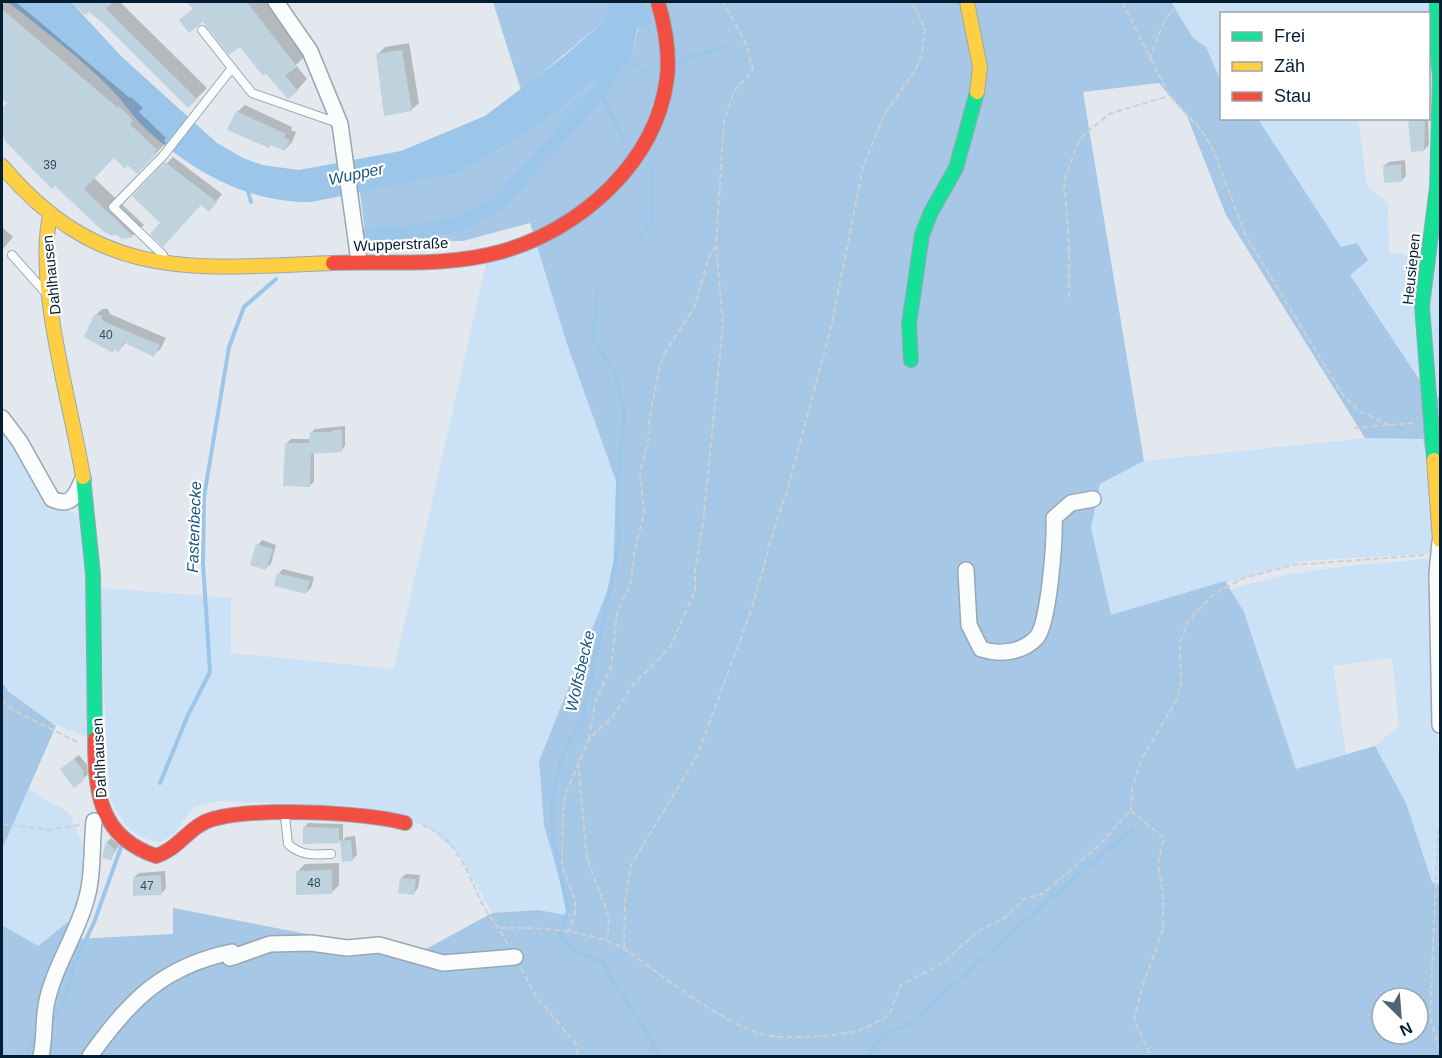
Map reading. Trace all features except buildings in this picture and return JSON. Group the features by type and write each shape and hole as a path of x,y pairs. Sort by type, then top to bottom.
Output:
{"street":[{"path":"276,2 310,51 340,124 358,261"},
{"name":"Wupperstraße","path":"2,166 50,215 99,246 125,255 166,264 204,267 446,259 498,253 529,243 555,231 583,212 632,163 651,131 662,102 667,52 658,2"},
{"path":"911,360 909,324 922,235 931,212 956,168 978,88 980,67 967,2"},
{"name":"Heusiepen","path":"1437,2 1436,38 1440,76 1437,187 1422,306 1433,422 1440,545"},
{"name":"Dahlhausen","path":"50,215 45,243 83,478 95,596 99,786 107,818 119,836 142,852 156,856 167,854 178,848 200,825 213,819 234,815 340,815 396,819 405,823"},
{"path":"2,418 20,442 52,498 62,503 67,502 73,498 83,478"},
{"path":"966,570 969,625 981,649 994,654 1026,645 1037,637 1043,624 1055,542 1054,518 1071,502 1094,499"},
{"path":"1440,545 1440,725"},
{"path":"41,1056 46,1038 46,1007 55,977 74,937 92,881 94,821"},
{"path":"90,1056 111,1027 162,978 189,964 232,952 233,957 270,944 311,943 347,948 380,945 443,963 515,957"}],"lane":[{"path":"202,30 252,93 340,124"},
{"path":"166,264 163,255 113,207 163,156 232,68"},
{"path":"12,255 53,301"},
{"path":"285,815 288,844 295,850 311,855 331,854"}],"path":[{"path":"589,739 613,716 632,686 670,647 695,591 695,571 703,524 723,324 716,246 726,110 734,91 753,70 746,44 724,2"},
{"path":"624,948 625,903 631,865 697,756 751,611 788,488 832,323 863,167 884,115 915,70 922,53 925,28 912,2"},
{"path":"1122,2 1149,60 1169,95 1202,131 1213,150 1246,236 1342,394 1359,411 1389,425"},
{"path":"1149,60 1164,21 1173,9"},
{"path":"1069,297 1069,243 1064,182 1076,147 1084,135 1109,114 1169,95"},
{"path":"567,933 575,913 575,900 562,865 562,812 566,793 589,739 595,702 611,667 614,625 625,592 631,583 634,554 644,513 640,473 650,432 649,421 655,384 664,354 694,308 710,254 716,246"},
{"path":"1354,428 1433,422"},
{"path":"500,928 526,927 606,939 624,948 743,1027 766,1036 806,1037 848,1034 889,1016 901,985 943,963 978,931 1006,917 1025,898 1042,894 1100,844 1131,810 1132,789 1141,760 1176,701 1181,684 1180,644 1188,621 1215,593 1244,578 1293,565 1440,545"},
{"path":"2,700 13,710 60,735 97,748"},
{"path":"578,762 587,859 608,914 609,929 606,939"},
{"path":"1131,810 1164,838 1158,862 1163,895 1163,929 1143,985 1134,1020 1151,1056"},
{"path":"2,824 48,830 94,821"},
{"path":"405,823 426,826 459,854 486,910 500,928 535,995 576,1044 578,1056"},
{"path":"1440,831 1438,831 1435,863 1430,1017 1440,1051"}],"shaded area":[{"path":"493,2 609,2 609,11 601,24 521,90"},
{"path":"645,2 1171,2 1193,38 1206,47 1220,79 1220,120 1259,120 1341,247 1357,243 1368,260 1350,275 1433,400 1440,396 1440,536 1423,439 1365,438 1226,215 1187,116 1159,83 1083,92 1144,461 1100,484 1091,528 1111,615 1225,581 1244,612 1296,769 1375,746 1406,803 1432,882 1440,885 1440,1056 2,1056 2,925 38,946 83,910 74,939 173,934 173,908 415,955 492,913 538,910 570,916 544,825 539,761 613,577 616,481 567,344 530,223 463,241 366,240 360,192 458,173 510,144 554,115 577,94 632,53"},
{"path":"1171,2 1440,2 1440,396 1433,400 1350,275 1341,247 1259,120 1358,120 1367,186 1388,203 1389,253 1427,256 1435,193 1430,12 1220,12 1220,79 1206,47 1193,38"},
{"path":"540,247 567,344 616,481 613,577 539,761 544,825 570,916 538,910 492,913 459,854 426,826 360,806 217,801 193,807 175,833 161,842 135,833 119,814 110,797 101,640 102,588 231,598 231,653 394,669 486,264"},
{"path":"2,420 51,501 86,520 90,738 66,729 30,709 2,682"},
{"path":"1365,438 1423,439 1435,553 1304,561 1110,616 1091,528 1101,484 1145,461"},
{"path":"1433,558 1434,714 1440,765 1440,885 1432,882 1406,803 1375,746 1399,726 1392,658 1333,666 1346,754 1296,769 1244,612 1231,590 1280,576"},
{"path":"2,682 9,692 56,726 2,849"},
{"path":"28,789 69,813 89,859 83,910 38,946 2,925 2,849"}],"water":[{"name":"Wupper","path":"8,2 71,2 122,57 217,143 243,158 262,165 299,170 401,151 485,116 563,57 601,24 609,11 609,2 644,2 651,24 638,27 632,53 577,94 554,115 510,144 458,173 311,202 288,201 244,191 203,172 184,160 143,126 117,95 88,67"}],"waterway":[{"path":"678,61 726,46"},
{"path":"365,235 410,233 458,224 497,205 600,92 624,49"},
{"path":"620,59 647,71"},
{"path":"600,92 623,140"},
{"path":"637,243 652,220 652,168"},
{"name":"Fastenbecke","path":"247,188 251,202"},
{"name":"Fastenbecke","path":"160,783 188,715 210,672 203,563 204,497 229,347 244,307 276,279"},
{"name":"Wolfsbecke","path":"598,287 593,339 616,375 624,412 618,480 619,545 583,716 561,759 553,798 553,837 568,911 561,933 567,944 579,953 601,961 661,1056"},
{"path":"867,1056 885,1032 906,1027 1132,829"},
{"name":"Fastenbecke","path":"52,1021 66,998 74,966 95,920 121,847"},
{"name":"Fastenbecke","path":"24,1056 38,1035"}],"traffic: fast":[{"path":"1434,460 1422,306 1437,187 1440,76 1436,38 1437,2"},
{"path":"911,360 909,324 922,235 931,212 956,168 977,92"},
{"path":"83,477 93,574 95,739"}],"traffic: slow":[{"path":"967,2 980,67 977,92"},
{"path":"2,166 39,204 76,232 114,250 153,261 194,266 237,267 333,263"},
{"path":"50,215 47,276 51,310 83,477"},
{"path":"1434,460 1440,540"}],"traffic: jam":[{"path":"333,263 438,262 480,257 530,242 585,210 609,189 630,165 648,138 660,109 667,78 668,59 665,30 658,2"},
{"path":"95,739 99,794 104,810 122,837 137,848 156,856 164,853 205,822 232,815 309,812 363,816 405,823"}]}
